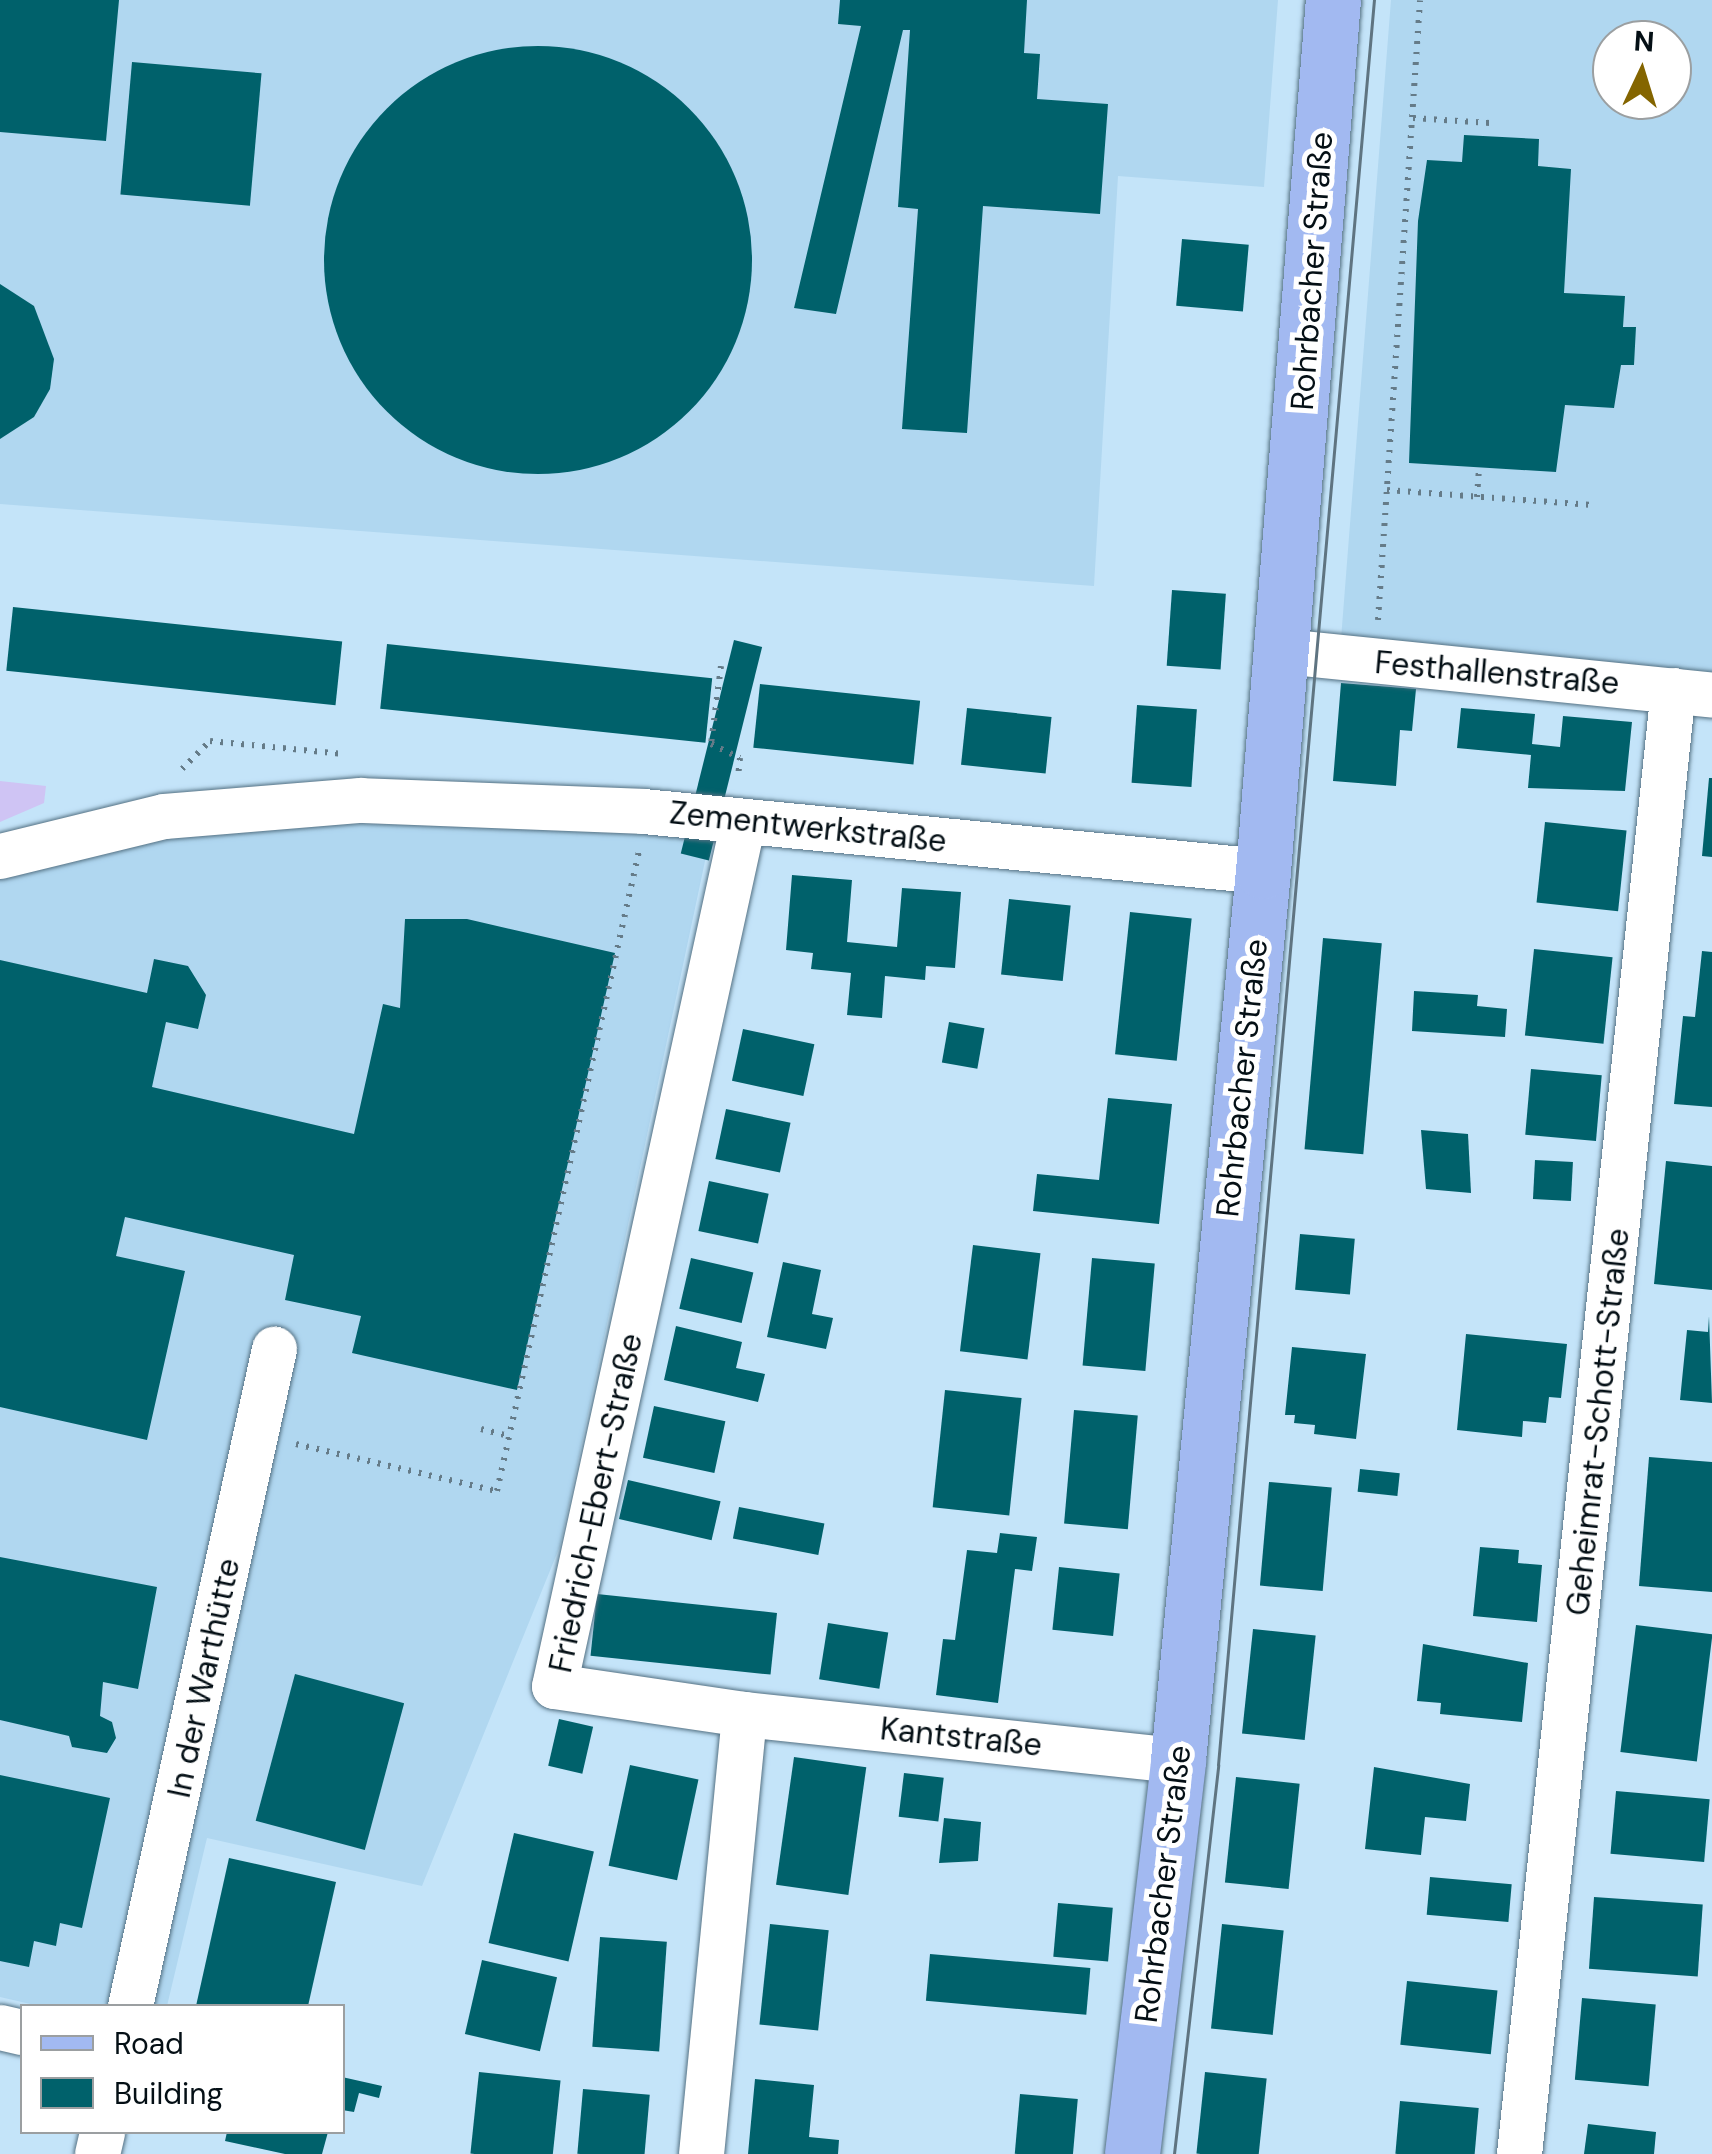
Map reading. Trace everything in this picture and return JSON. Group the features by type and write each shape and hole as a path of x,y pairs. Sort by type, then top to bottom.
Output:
{"main road":[{"name":"Rohrbacher Straße","path":"1132,2154 1178,1760 1262,871 1333,0"}],"street":[{"name":"Festhallenstraße","path":"1282,651 1692,692"},
{"name":"Geheimrat-Schott-Straße","path":"1519,2154 1692,692"},
{"name":"Zementwerkstraße","path":"0,856 164,816 351,800 643,811 740,806 1262,871"},
{"name":"Friedrich-Ebert-Straße","path":"740,806 554,1686 744,1714"},
{"name":"In der Warthütte","path":"130,2004 274,1349"},
{"name":"Kantstraße","path":"744,1714 1178,1760"},
{"path":"702,2154 744,1714"}],"path":[{"path":"1374,661 1420,0"},
{"path":"1413,118 1490,123"},
{"path":"1477,498 1480,468"},
{"path":"1387,490 1592,506"},
{"path":"721,666 711,744 740,758 740,806"},
{"path":"256,1434 497,1491 636,874 643,811"},
{"path":"481,1429 510,1436"}],"shaded area":[{"path":"0,0 1278,0 1264,187 1118,176 1094,586 0,504"},
{"path":"1391,0 1712,0 1712,678 1341,639"},
{"path":"0,781 46,786 44,803 0,822"},
{"path":"336,824 712,828 560,1546 422,1886 207,1838 167,2004 30,2004 0,1997 0,877 162,836"}],"building":[{"path":"0,0 119,0 106,141 0,132"},
{"path":"840,0 1027,0 1024,53 1040,54 1037,99 1108,104 1100,214 983,206 967,433 902,429 918,209 898,207 910,30 903,30 836,314 794,308 861,26 838,24"},
{"path":"538,46 580,50 620,62 657,82 690,108 716,141 736,178 748,218 752,260 748,302 736,342 716,379 690,412 657,438 620,458 580,470 538,474 496,470 456,458 419,438 386,412 360,379 340,342 328,302 324,260 328,218 340,178 360,141 386,108 419,82 456,62 496,50"},
{"path":"132,62 262,73 250,206 120,194"},
{"path":"1464,135 1539,139 1538,166 1571,169 1564,293 1625,296 1623,327 1636,327 1634,365 1621,365 1614,408 1565,405 1556,472 1409,463 1418,221 1427,160 1462,162"},
{"path":"1182,239 1249,245 1243,312 1176,306"},
{"path":"0,284 34,306 54,359 50,389 34,417 0,439"},
{"path":"1172,590 1226,594 1221,670 1167,666"},
{"path":"13,607 342,642 335,705 6,671"},
{"path":"734,640 762,647 709,860 681,853"},
{"path":"387,644 712,678 705,743 380,709"},
{"path":"1341,683 1416,689 1412,731 1400,730 1396,786 1333,781"},
{"path":"760,684 920,701 913,764 753,748"},
{"path":"1137,705 1197,709 1191,787 1132,783"},
{"path":"967,708 1052,717 1046,774 961,765"},
{"path":"1461,708 1535,714 1532,744 1560,747 1563,716 1632,722 1625,791 1528,788 1531,755 1457,748"},
{"path":"1712,778 1712,857 1702,856"},
{"path":"1545,822 1627,831 1618,911 1537,903"},
{"path":"792,875 852,880 847,942 897,947 902,888 961,892 955,968 926,966 925,980 885,976 882,1018 847,1015 851,973 811,969 813,953 786,950"},
{"path":"1009,899 1071,905 1063,981 1001,975"},
{"path":"1130,912 1192,918 1177,1061 1115,1054"},
{"path":"405,919 467,919 615,953 517,1390 352,1353 361,1316 285,1300 294,1255 125,1217 116,1256 185,1271 147,1440 0,1407 0,960 147,993 154,959 188,966 206,995 198,1029 166,1022 152,1087 354,1134 383,1004 400,1008"},
{"path":"1323,938 1382,943 1363,1154 1305,1149"},
{"path":"1534,949 1613,957 1603,1044 1525,1036"},
{"path":"1702,951 1712,952 1712,1107 1674,1104 1683,1016 1695,1017"},
{"path":"1414,991 1478,995 1477,1006 1507,1009 1505,1037 1412,1031"},
{"path":"949,1022 984,1028 977,1069 942,1062"},
{"path":"743,1029 814,1044 803,1096 732,1081"},
{"path":"1531,1069 1602,1075 1596,1141 1525,1135"},
{"path":"1108,1098 1172,1104 1159,1224 1033,1211 1037,1174 1099,1180"},
{"path":"726,1109 791,1123 780,1173 715,1159"},
{"path":"1421,1130 1468,1134 1471,1193 1426,1189"},
{"path":"1535,1160 1573,1162 1571,1201 1533,1199"},
{"path":"1666,1161 1712,1166 1712,1290 1654,1284"},
{"path":"709,1181 769,1194 758,1244 698,1231"},
{"path":"1300,1234 1355,1239 1350,1295 1295,1290"},
{"path":"973,1245 1040,1253 1027,1359 960,1351"},
{"path":"691,1258 753,1272 742,1323 679,1309"},
{"path":"1092,1258 1155,1263 1145,1371 1083,1366"},
{"path":"783,1262 821,1270 812,1314 833,1318 826,1349 767,1337"},
{"path":"1709,1316 1712,1403 1680,1400 1687,1330 1708,1332"},
{"path":"676,1326 742,1342 736,1368 765,1374 758,1402 664,1380"},
{"path":"1466,1334 1567,1344 1561,1398 1549,1397 1546,1423 1523,1421 1522,1437 1457,1430"},
{"path":"1292,1347 1366,1354 1356,1439 1314,1434 1315,1425 1294,1423 1295,1415 1285,1415"},
{"path":"945,1390 1022,1398 1009,1515 933,1507"},
{"path":"654,1406 725,1421 714,1473 643,1458"},
{"path":"1074,1410 1138,1416 1128,1529 1064,1524"},
{"path":"1649,1457 1712,1462 1712,1592 1639,1586"},
{"path":"1360,1469 1400,1473 1397,1496 1358,1492"},
{"path":"628,1480 721,1501 712,1540 619,1519"},
{"path":"1269,1482 1332,1487 1323,1591 1260,1586"},
{"path":"739,1507 824,1524 818,1555 733,1538"},
{"path":"1000,1533 1037,1537 1032,1571 1015,1569 998,1703 936,1695 943,1639 955,1640 967,1550 997,1553"},
{"path":"1480,1547 1519,1550 1518,1563 1542,1565 1537,1622 1473,1616"},
{"path":"0,1557 157,1587 138,1689 103,1682 100,1716 112,1722 116,1738 107,1753 72,1747 69,1736 0,1720"},
{"path":"1059,1567 1120,1573 1113,1636 1052,1630"},
{"path":"597,1594 777,1613 771,1675 591,1656"},
{"path":"828,1623 888,1633 879,1689 819,1679"},
{"path":"1636,1625 1712,1634 1697,1761 1620,1752"},
{"path":"1253,1629 1316,1636 1305,1740 1242,1733"},
{"path":"1423,1644 1528,1663 1522,1722 1440,1714 1441,1703 1417,1701"},
{"path":"295,1674 404,1703 365,1850 256,1821"},
{"path":"559,1719 593,1727 582,1774 548,1766"},
{"path":"794,1757 866,1767 848,1895 776,1885"},
{"path":"630,1765 698,1780 677,1880 609,1866"},
{"path":"1374,1767 1470,1784 1466,1821 1425,1817 1421,1855 1365,1849"},
{"path":"904,1773 944,1778 938,1822 899,1817"},
{"path":"0,1775 110,1798 82,1928 60,1923 56,1946 34,1941 29,1967 0,1961"},
{"path":"1236,1777 1300,1784 1289,1889 1225,1882"},
{"path":"1616,1791 1710,1799 1704,1862 1611,1854"},
{"path":"944,1818 981,1822 978,1861 939,1863"},
{"path":"514,1833 594,1851 568,1962 489,1943"},
{"path":"229,1858 336,1882 308,2004 196,2004"},
{"path":"1430,1877 1512,1884 1508,1922 1427,1915"},
{"path":"1594,1897 1703,1905 1698,1976 1589,1969"},
{"path":"1058,1903 1113,1908 1108,1962 1053,1957"},
{"path":"770,1924 829,1930 818,2031 759,2024"},
{"path":"1222,1924 1284,1930 1273,2035 1211,2028"},
{"path":"600,1937 667,1942 659,2051 592,2047"},
{"path":"930,1954 1090,1968 1086,2015 926,2001"},
{"path":"482,1960 557,1977 540,2051 465,2034"},
{"path":"1407,1981 1498,1991 1491,2054 1400,2045"},
{"path":"1582,1998 1656,2004 1649,2086 1575,2080"},
{"path":"479,2072 561,2081 553,2154 470,2154"},
{"path":"1205,2072 1267,2078 1259,2154 1196,2154"},
{"path":"345,2078 382,2086 379,2098 359,2093 354,2112 345,2110"},
{"path":"755,2079 814,2085 809,2137 839,2140 838,2154 748,2154"},
{"path":"583,2089 650,2095 645,2154 577,2154"},
{"path":"1020,2094 1078,2099 1073,2154 1015,2154"},
{"path":"1400,2101 1479,2108 1475,2154 1395,2154"},
{"path":"1588,2124 1656,2132 1654,2154 1584,2154"},
{"path":"227,2134 327,2134 322,2154 285,2154 225,2141"}],"tram line":[{"path":"1174,2154 1218,1765 1374,0"}]}
